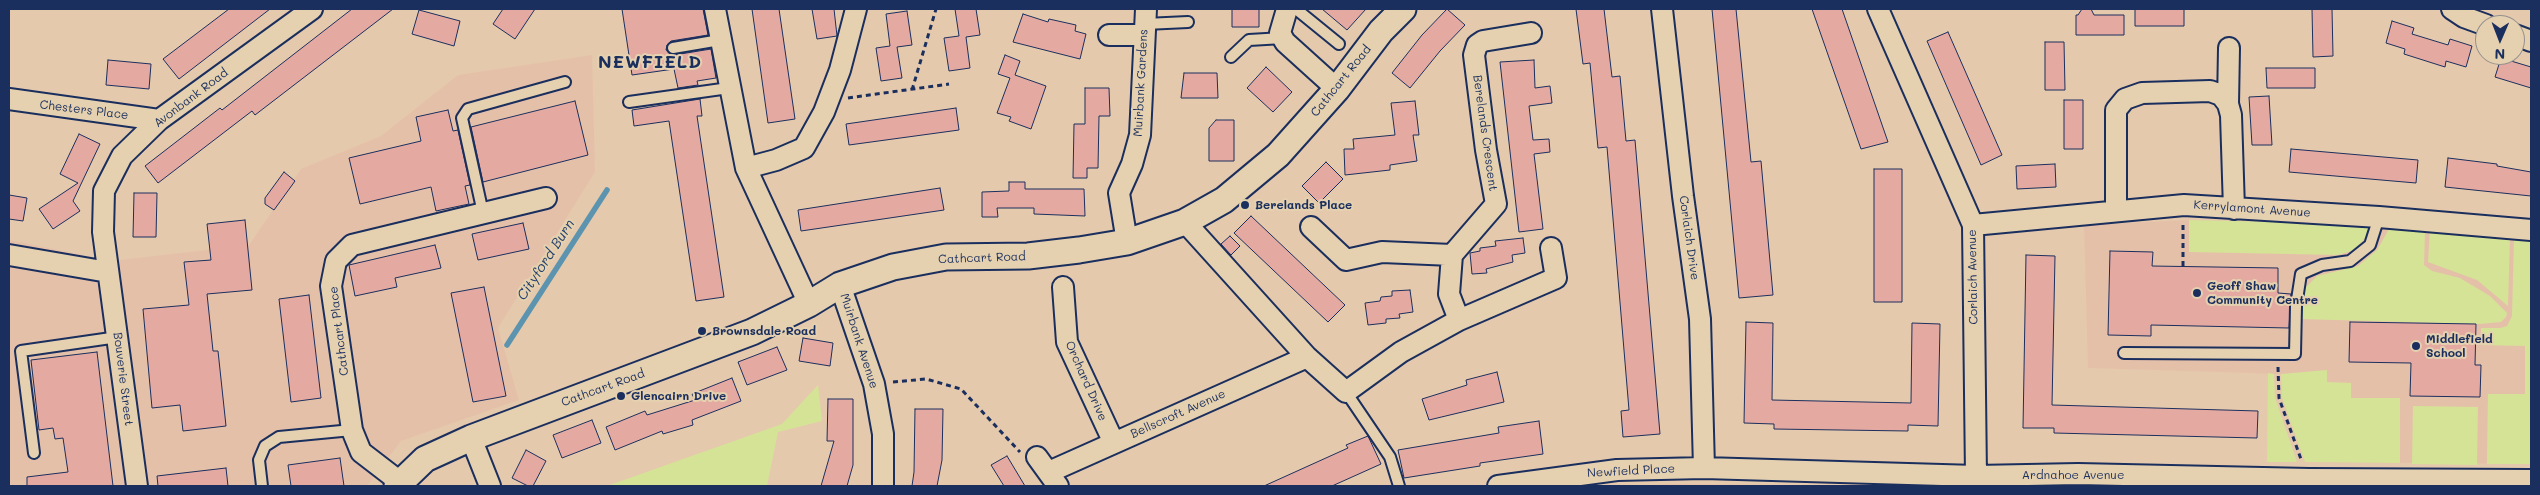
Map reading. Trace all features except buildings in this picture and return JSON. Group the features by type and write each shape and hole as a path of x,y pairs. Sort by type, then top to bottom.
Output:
{"street":[{"name":"Avonbank Road","path":"108,272 103,232 104,191 122,156 159,120 312,9"},
{"path":"715,9 746,168 809,304"},
{"path":"746,168 776,160 804,148 824,112 840,70 856,9"},
{"path":"1287,9 1280,33 1283,38 1290,47 1337,89"},
{"name":"Cathcart Road","path":"398,484 425,459 471,438 752,332 809,304 840,285 893,267 946,257 1028,256 1127,242 1185,222 1224,200 1278,155 1337,89 1381,31 1403,9"},
{"name":"Corlaich Drive","path":"1662,9 1682,196 1700,318 1704,468"},
{"name":"Corlaich Avenue","path":"1878,9 1973,225 1976,476"},
{"path":"2452,9 2464,17 2475,21"},
{"path":"1109,35 1145,22"},
{"name":"Muirbank Gardens","path":"1127,242 1118,193 1132,164 1140,135 1145,22"},
{"name":"Berelands Crescent","path":"1452,254 1496,204 1486,150 1475,64 1474,55 1477,45 1483,40 1531,33"},
{"path":"2229,48 2228,104 2231,115 2234,209"},
{"path":"2116,211 2116,110 2125,99 2142,93 2210,90 2221,95 2228,104"},
{"name":"Chesters Place","path":"9,99 159,120"},
{"name":"Cathcart Place","path":"398,484 361,452 352,430 332,286 336,261 352,245 546,198"},
{"name":"Kerrylamont Avenue","path":"1973,225 2184,205 2379,216 2531,230"},
{"path":"1185,222 1307,357 1346,392 1401,352 1459,320 1556,278 1551,248"},
{"path":"1311,227 1346,260 1382,252 1452,254 1449,294 1459,320"},
{"path":"9,255 108,272"},
{"name":"Bouverie Street","path":"108,272 137,486"},
{"name":"Muirbank Avenue","path":"840,285 874,384 883,434 883,486"},
{"name":"Orchard Drive","path":"1063,287 1067,342 1114,443"},
{"name":"Bellscroft Avenue","path":"1048,472 1307,357"},
{"path":"471,438 490,486"},
{"name":"Ardnahoe Avenue","path":"1704,468 2078,480 2531,480"},
{"name":"Newfield Place","path":"1498,486 1617,470 1704,468"}],"lane":[{"path":"1296,9 1339,44"},
{"path":"1145,22 1188,22"},
{"path":"1232,57 1249,40 1283,38"},
{"path":"673,48 720,40"},
{"path":"483,213 462,118 468,109 565,82"},
{"path":"629,102 729,88"},
{"path":"2124,353 2295,354 2296,306 2300,274 2322,265 2350,261 2370,245 2379,216"},
{"path":"34,454 21,351 118,337"},
{"path":"1346,392 1390,457 1399,486"},
{"path":"262,486 259,460 265,446 279,437 352,430"}],"path":[{"path":"912,90 936,9"},
{"path":"843,106 846,98 949,84"},
{"path":"2183,266 2184,205"},
{"path":"2278,354 2278,398 2309,479"},
{"path":"874,384 926,379 961,390 1022,455 1048,472"}],"shaded area":[{"path":"592,55 595,172 498,328 519,400 401,441 367,486 9,486 9,240 112,261 249,245 301,169 381,136 458,75"},
{"path":"2189,220 2370,224 2531,240 2531,464 2305,462 2282,398 2281,374 2088,368 2084,225"},
{"path":"1686,484 1929,486 1632,486"}],"green space":[{"path":"2189,220 2370,224 2366,237 2354,250 2338,255 2189,252"},
{"path":"2391,226 2425,230 2424,265 2432,271 2460,278 2490,296 2507,313 2506,317 2501,322 2479,324 2300,319 2300,307 2306,287 2317,276 2358,266 2377,250"},
{"path":"2430,229 2510,237 2508,306 2477,280 2428,262"},
{"path":"2514,238 2531,240 2531,464 2487,464 2488,394 2525,394 2525,346 2481,345 2481,328 2507,326 2512,316"},
{"path":"2327,370 2327,382 2351,383 2351,398 2400,398 2400,463 2305,462 2282,398 2281,374"},
{"path":"2268,373 2274,374 2275,398 2297,462 2267,462"},
{"path":"818,385 822,421 778,432 767,486 607,486 782,424"},
{"path":"2413,406 2478,407 2477,465 2412,464"}],"waterway":[{"name":"Cityford Burn","path":"507,345 607,190"}],"place":[{"name":"Berelands Place","path":"1245,205"},
{"name":"Geoff Shaw Community Centre","path":"2197,293"},
{"name":"Brownsdale Road","path":"702,331"},
{"name":"Middlefield School","path":"2416,346"},
{"name":"Glencairn Drive","path":"621,396"}],"district":[{"name":"NEWFIELD","path":"650,62"}]}
